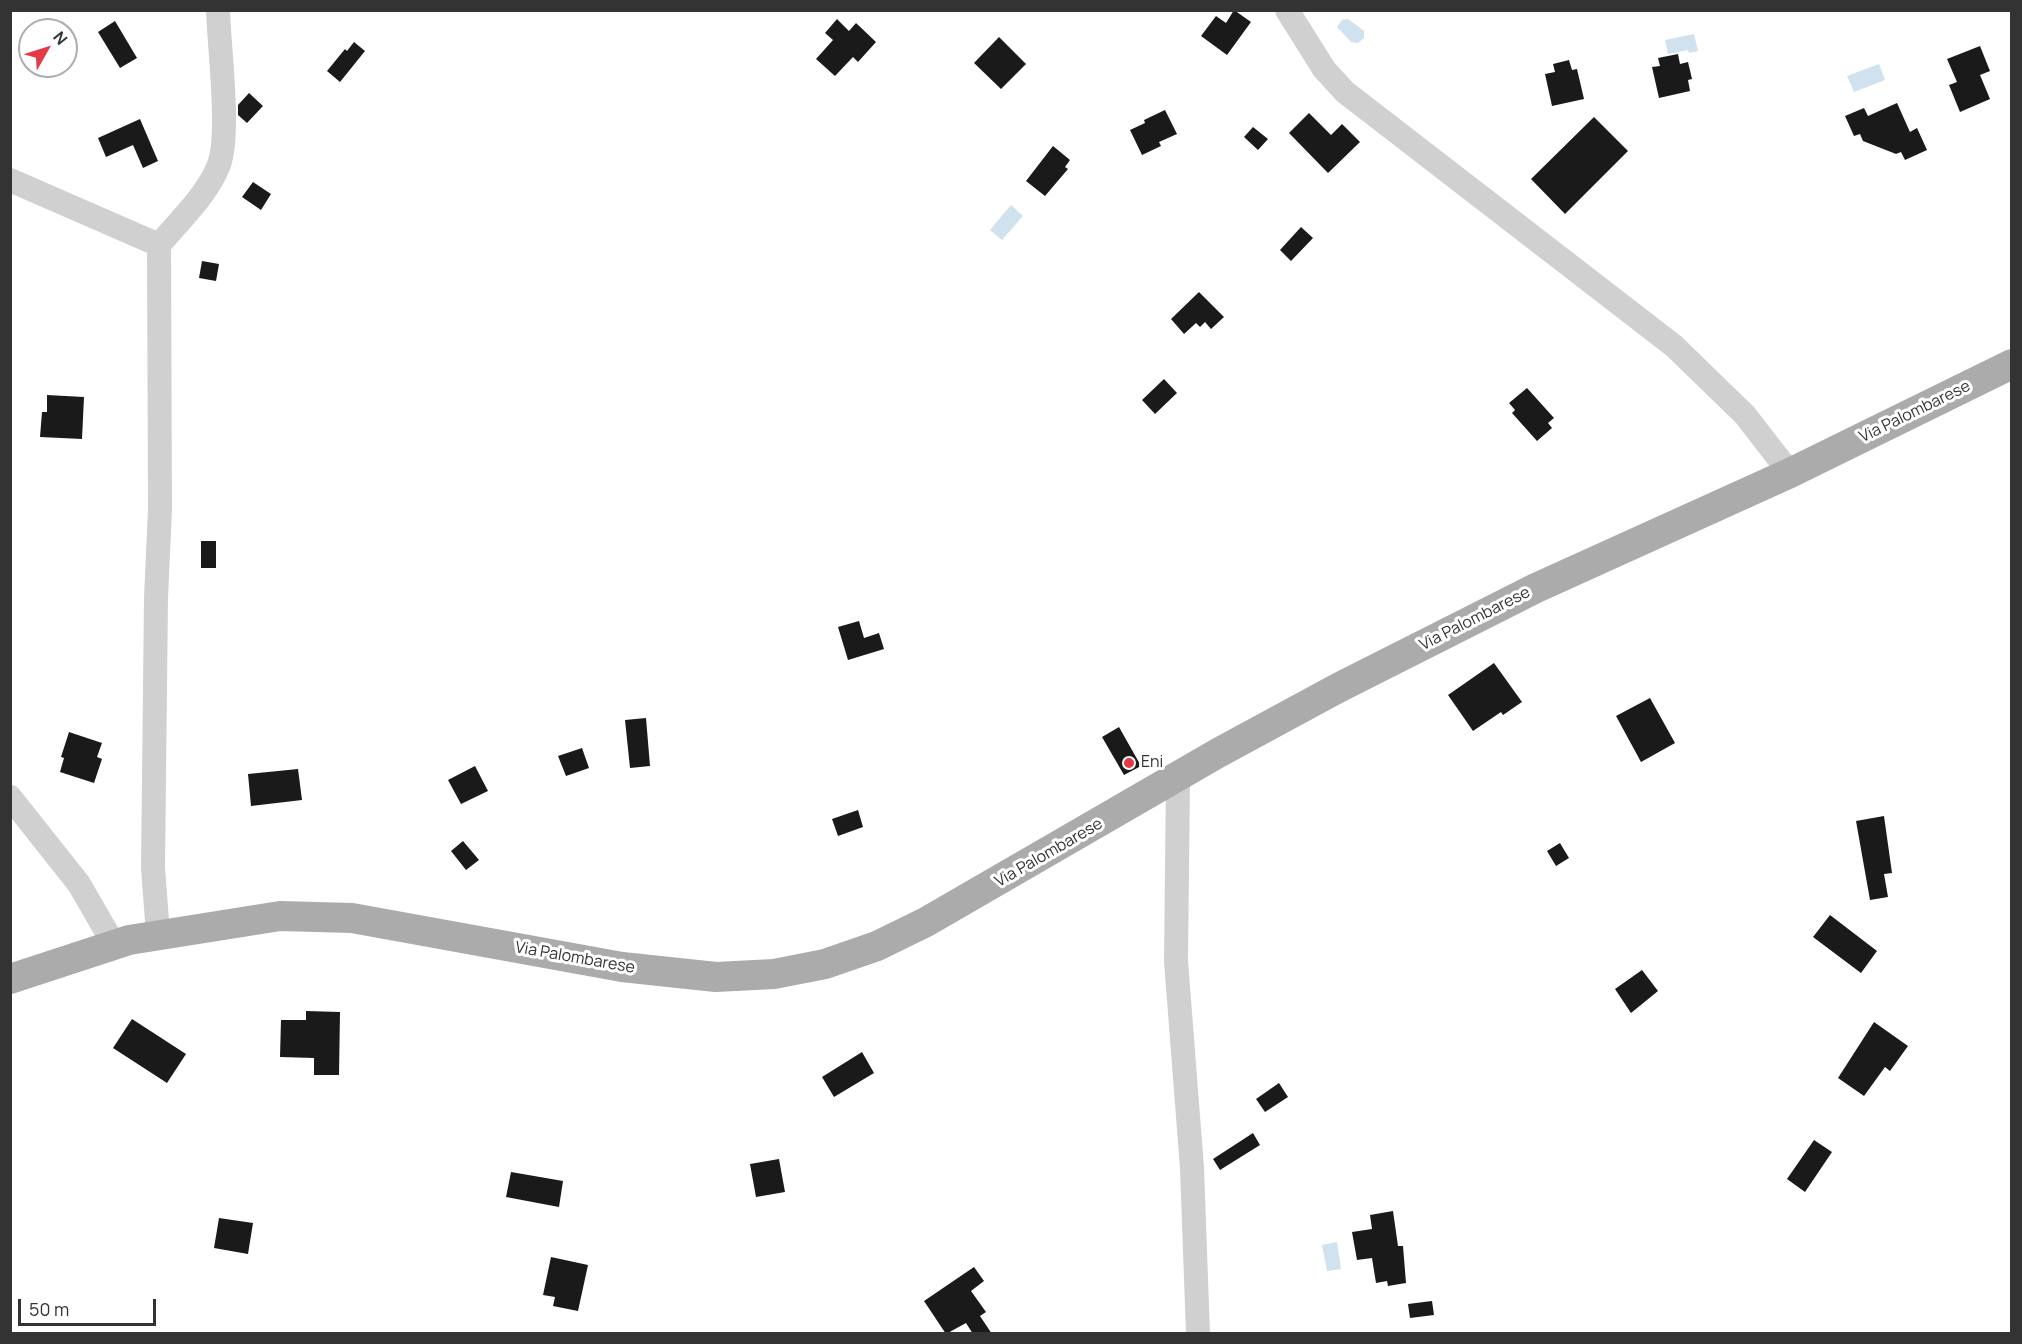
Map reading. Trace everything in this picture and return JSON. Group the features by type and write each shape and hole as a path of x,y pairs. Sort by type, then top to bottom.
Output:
{"main road":[{"name":"Via Palombarese","path":"10,979 113,944 158,934 265,918 331,916 660,973 716,977 783,973 843,958 909,931 1299,709 1499,606 1790,473 2012,364"}],"street":[{"path":"158,934 153,868 156,597 160,496 159,245 210,182 221,161 224,130 218,10"},
{"path":"1287,10 1323,69 1345,92 1674,346 1735,404 1790,473"},
{"path":"10,180 159,245"},
{"path":"1178,777 1176,953 1192,1168 1198,1334"},
{"path":"10,797 82,889 113,944"}],"water":[{"path":"1348,19 1364,31 1364,38 1358,43 1351,42 1337,27 1342,20"},
{"path":"1694,34 1698,51 1689,53 1688,50 1668,54 1665,40"},
{"path":"1879,64 1885,80 1854,92 1847,76"},
{"path":"1011,205 1023,216 1002,240 990,230"},
{"path":"1337,1242 1341,1269 1327,1271 1322,1245"}],"building":[{"path":"1234,10 1251,22 1227,55 1201,36 1216,16 1226,23"},
{"path":"837,19 849,31 856,23 876,42 858,62 853,57 835,76 816,59 833,40 825,33"},
{"path":"115,21 137,58 120,68 98,32"},
{"path":"999,37 1026,64 1001,89 974,63"},
{"path":"354,42 365,51 340,82 327,71 345,49 347,51"},
{"path":"1980,46 1990,71 1980,75 1990,99 1960,112 1949,85 1957,82 1947,59"},
{"path":"1678,54 1680,64 1688,62 1692,79 1688,80 1690,91 1659,98 1652,67 1660,66 1658,58"},
{"path":"1569,60 1572,70 1577,69 1584,99 1552,106 1545,74 1555,72 1553,64"},
{"path":"249,93 263,106 247,123 238,115 238,105"},
{"path":"1897,103 1910,132 1917,128 1927,150 1905,160 1901,152 1896,154 1863,141 1860,134 1854,136 1845,116 1864,108 1868,116"},
{"path":"1165,110 1177,134 1159,142 1161,146 1142,155 1130,130"},
{"path":"1309,113 1331,135 1342,124 1360,142 1328,173 1289,133"},
{"path":"1594,117 1628,151 1565,214 1531,179"},
{"path":"140,119 158,161 143,168 133,145 106,157 98,138"},
{"path":"1253,127 1268,139 1258,150 1244,137"},
{"path":"1053,146 1070,160 1065,167 1068,169 1045,196 1026,181"},
{"path":"253,182 271,194 261,210 242,197"},
{"path":"1301,227 1313,238 1291,261 1280,250"},
{"path":"202,261 219,264 216,281 199,278"},
{"path":"1199,292 1224,317 1211,329 1205,322 1200,327 1196,323 1184,334 1171,319"},
{"path":"1164,379 1177,393 1155,414 1142,400"},
{"path":"1527,388 1554,418 1548,423 1552,428 1537,441 1512,413 1515,410 1509,403"},
{"path":"47,395 84,397 82,439 40,437 42,412 47,412"},
{"path":"201,541 216,541 216,568 201,568"},
{"path":"859,621 864,638 879,633 884,649 848,660 838,627"},
{"path":"1494,663 1522,702 1503,715 1501,712 1473,731 1448,695"},
{"path":"1650,698 1675,743 1641,762 1616,716"},
{"path":"646,718 650,766 630,768 625,720"},
{"path":"1119,727 1141,766 1124,775 1102,737"},
{"path":"69,732 102,743 97,757 102,759 94,783 60,772 64,758 61,757"},
{"path":"582,748 589,768 566,776 558,756"},
{"path":"475,766 488,791 461,804 448,780"},
{"path":"298,769 302,800 251,806 248,774"},
{"path":"858,810 863,827 838,836 832,819"},
{"path":"1884,816 1892,873 1884,874 1888,897 1870,900 1856,821"},
{"path":"463,841 479,860 466,870 451,851"},
{"path":"1560,843 1569,858 1556,866 1547,851"},
{"path":"1830,915 1877,951 1861,973 1813,937"},
{"path":"1642,970 1658,991 1631,1013 1615,989"},
{"path":"306,1011 340,1012 339,1075 314,1075 314,1058 280,1057 281,1020 306,1020"},
{"path":"132,1019 186,1054 167,1083 113,1048"},
{"path":"1874,1022 1908,1046 1890,1071 1885,1067 1864,1096 1838,1078"},
{"path":"862,1052 874,1073 834,1097 822,1077"},
{"path":"1279,1083 1288,1097 1265,1112 1256,1099"},
{"path":"1253,1133 1260,1145 1220,1170 1213,1159"},
{"path":"1814,1140 1832,1152 1805,1192 1787,1179"},
{"path":"779,1159 785,1192 756,1197 750,1164"},
{"path":"511,1172 563,1181 559,1207 506,1197"},
{"path":"1393,1211 1398,1246 1403,1246 1406,1283 1388,1286 1387,1281 1376,1283 1372,1258 1357,1260 1352,1232 1372,1229 1370,1215"},
{"path":"219,1218 253,1223 248,1254 214,1248"},
{"path":"551,1257 588,1265 578,1311 553,1306 555,1297 543,1295"},
{"path":"974,1267 984,1281 971,1291 986,1312 980,1316 992,1334 973,1334 966,1323 946,1334 924,1301"},
{"path":"1432,1301 1434,1315 1410,1318 1408,1304"}],"place":[{"name":"Eni","path":"1129,763"}]}
